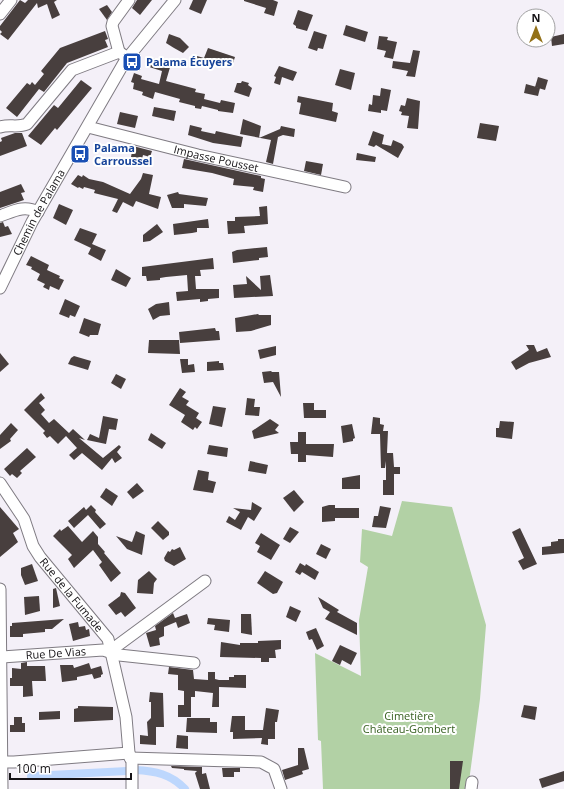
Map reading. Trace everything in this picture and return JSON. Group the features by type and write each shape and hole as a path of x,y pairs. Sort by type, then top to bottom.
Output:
{"street":[{"path":"0,14 11,0"},
{"path":"0,127 9,125 22,126 27,124 72,70 124,55 112,26 113,22 129,0"},
{"name":"Chemin de Palama","path":"0,288 38,212 88,127 124,55 175,0"},
{"name":"Impasse Pousset","path":"88,127 198,155 345,187"},
{"path":"0,216 23,208 30,208 38,212"},
{"name":"Rue de la Fumade","path":"0,483 24,519 33,546 40,557 108,639 126,718 132,789"},
{"path":"110,651 206,581"},
{"path":"0,589 2,657 2,789"},
{"name":"Rue De Vias","path":"2,657 103,650 119,655 194,663"},
{"path":"1,762 130,757 261,762 274,769 281,789"}],"green space":[{"name":"Cimetière Château-Gombert","path":"402,501 452,507 486,625 480,699 468,789 323,789 321,741 318,740 315,653 361,676 359,620 368,567 360,562 362,529 392,536"}],"building":[{"path":"20,0 25,3 28,0 57,0 54,2 60,15 52,19 47,4 38,8 37,3 8,40 0,34 2,32 0,30 0,26"},
{"path":"137,0 152,0 140,15 132,8"},
{"path":"193,0 207,0 201,14 189,9"},
{"path":"244,0 273,0 278,2 274,16 264,13 266,8"},
{"path":"107,5 112,12 107,20 99,9"},
{"path":"298,10 313,15 307,31 296,28 293,24"},
{"path":"346,25 368,32 365,42 343,35"},
{"path":"105,31 108,39 105,40 108,47 67,63 44,92 39,89 17,117 6,108 27,83 30,85 32,82 35,85 44,74 41,71 60,48"},
{"path":"314,31 327,35 323,49 318,48 317,51 308,48"},
{"path":"169,34 180,38 189,47 183,53 166,43"},
{"path":"564,34 564,44 556,45 556,36"},
{"path":"379,36 388,37 387,40 397,42 393,59 384,57 386,51 377,49"},
{"path":"208,48 235,57 232,66 212,59 209,68 195,64 197,56 204,58"},
{"path":"413,50 420,51 415,77 406,76 408,71 392,68 393,61 410,63"},
{"path":"152,58 171,64 166,81 196,89 195,92 205,94 204,99 220,103 221,100 235,103 233,113 218,111 202,106 201,109 195,108 195,106 179,102 180,99 155,92 153,99 142,95 143,92 133,89 134,83 131,82 134,73 142,76 141,79 159,84 162,71 149,67"},
{"path":"279,66 297,72 293,81 282,77 280,85 274,83 276,77 274,76"},
{"path":"340,69 355,73 351,90 335,85"},
{"path":"538,77 548,80 545,90 535,87"},
{"path":"81,80 92,88 57,130 55,128 41,145 28,136 54,105 58,108"},
{"path":"242,81 249,83 248,85 252,88 249,97 234,92 237,83 241,83"},
{"path":"526,84 540,88 538,96 524,93"},
{"path":"381,88 391,90 387,111 381,110 381,113 368,111 369,104 372,105 373,95 380,96"},
{"path":"298,96 333,103 332,111 338,113 336,122 299,114 301,103 297,102"},
{"path":"407,98 420,101 418,129 407,128 409,116 401,115 402,112 399,111 401,105 405,106"},
{"path":"154,107 176,111 174,121 152,116"},
{"path":"120,112 138,116 135,128 117,124"},
{"path":"243,119 261,126 259,138 240,134"},
{"path":"480,123 499,126 496,141 477,138"},
{"path":"190,125 202,128 201,131 215,134 216,131 243,137 241,147 213,143 188,135"},
{"path":"281,126 295,129 294,137 283,135 278,137 273,164 266,162 271,140 260,138 280,129"},
{"path":"373,131 384,135 382,144 391,146 393,140 402,144 404,147 398,158 376,145 374,147 368,145"},
{"path":"15,133 22,133 27,146 0,156 1,138"},
{"path":"133,146 152,151 150,157 143,155 142,159 131,157"},
{"path":"357,153 376,157 375,162 356,160"},
{"path":"184,159 261,176 261,178 265,179 263,192 253,190 254,187 233,185 234,179 212,173 182,168"},
{"path":"306,161 323,164 321,175 304,171"},
{"path":"143,173 153,175 149,194 161,197 158,209 136,201 133,207 123,202 117,213 112,211 118,199 94,193 95,190 84,187 83,189 78,188 71,184 78,175 82,177 83,175 89,179 103,182 130,194 141,179"},
{"path":"21,184 25,192 21,193 24,200 0,208 0,192"},
{"path":"178,192 179,194 208,198 206,206 184,204 184,208 172,208 167,195"},
{"path":"59,204 73,210 66,225 53,218"},
{"path":"267,206 268,224 244,226 245,233 228,234 227,221 235,221 235,217 260,216 259,207"},
{"path":"208,219 209,228 197,228 197,232 174,235 173,224"},
{"path":"3,222 5,227 8,226 12,234 0,237 0,223"},
{"path":"157,224 163,232 150,241 143,242 143,235"},
{"path":"80,228 97,234 92,244 106,250 101,261 88,254 91,248 74,240"},
{"path":"267,247 268,257 259,258 259,260 233,263 232,252 237,250"},
{"path":"31,256 49,265 47,270 60,276 59,278 64,280 59,290 50,286 49,290 43,287 45,284 37,280 40,274 31,269 32,267 26,265"},
{"path":"213,258 214,269 200,270 201,276 195,276 196,289 219,289 219,298 208,299 208,301 200,302 200,299 177,301 176,292 188,291 187,275 147,281 146,276 142,276 142,267"},
{"path":"116,269 131,278 126,287 111,280"},
{"path":"270,275 273,296 234,298 233,285 247,284 246,276 261,290 260,276"},
{"path":"65,299 80,306 75,317 70,315 69,318 59,314"},
{"path":"169,302 170,315 160,316 153,320 148,309 156,304"},
{"path":"258,314 271,315 271,325 251,331 236,332 235,318"},
{"path":"84,318 101,324 98,335 90,335 89,337 79,333"},
{"path":"215,328 216,331 219,331 220,340 180,343 179,332"},
{"path":"149,340 179,340 180,354 148,353"},
{"path":"526,345 534,345 537,352 547,348 551,357 529,363 516,370 511,362 529,350"},
{"path":"276,346 276,355 260,359 258,350"},
{"path":"0,353 9,364 0,372"},
{"path":"74,356 91,361 88,370 68,364"},
{"path":"180,359 188,359 188,365 194,364 195,372 182,373"},
{"path":"219,361 219,363 223,363 224,370 207,371 207,362"},
{"path":"262,372 279,372 281,397 273,382 264,383"},
{"path":"116,374 126,379 121,389 111,383"},
{"path":"180,388 186,392 182,397 189,401 186,405 199,413 196,418 202,422 197,429 195,427 193,430 181,422 185,415 169,405"},
{"path":"41,393 45,398 39,403 45,410 41,414 49,423 54,419 69,433 73,429 85,440 79,438 103,458 119,445 121,447 117,452 122,458 115,463 112,458 102,470 82,453 74,460 69,455 77,448 66,436 58,444 50,436 47,438 43,433 45,431 24,410"},
{"path":"247,398 255,399 254,407 260,407 259,416 245,415"},
{"path":"303,403 314,403 314,410 326,410 326,418 304,418"},
{"path":"213,406 226,408 222,427 209,424"},
{"path":"103,416 118,419 116,430 109,429 106,444 87,440 90,434 99,438"},
{"path":"373,417 380,418 380,424 384,425 383,431 388,431 387,453 393,453 394,467 400,467 400,474 394,474 394,495 383,495 383,480 386,480 386,461 385,468 381,468 380,434 371,434"},
{"path":"270,419 279,425 275,430 279,433 254,439 252,431"},
{"path":"500,421 514,422 512,439 496,437 496,428 499,428"},
{"path":"11,423 18,430 10,439 11,441 0,449 0,435"},
{"path":"352,424 355,438 353,441 343,443 341,426"},
{"path":"298,432 306,432 306,444 334,444 333,457 306,455 306,462 298,462 298,454 291,454 290,442 298,442"},
{"path":"151,433 166,443 162,449 148,440"},
{"path":"209,445 228,448 227,457 207,454"},
{"path":"27,448 36,457 20,471 22,473 17,478 12,474 10,476 4,469"},
{"path":"250,461 268,465 266,474 248,471"},
{"path":"198,470 209,472 208,480 216,482 213,493 193,490"},
{"path":"360,475 360,489 342,489 342,478"},
{"path":"137,483 144,491 133,499 127,492"},
{"path":"106,488 118,496 112,506 100,497"},
{"path":"294,490 304,502 294,512 283,498"},
{"path":"252,502 262,508 254,521 248,517 241,530 226,522 229,516 235,520 240,512 233,508 251,510"},
{"path":"91,505 106,524 100,529 88,515 74,528 68,521 84,507 86,510"},
{"path":"335,505 335,508 359,508 359,518 335,518 335,521 322,522 322,507"},
{"path":"380,506 391,508 386,528 372,527 374,516 378,516"},
{"path":"0,507 19,529 13,533 18,542 0,557"},
{"path":"158,521 169,532 169,535 163,540 151,528"},
{"path":"68,526 82,542 93,531 98,537 98,544 105,552 104,553 121,573 111,582 99,565 102,562 93,550 74,568 68,559 72,555 53,536 60,529 61,531"},
{"path":"290,527 299,532 290,543 283,539"},
{"path":"520,528 537,564 523,570 518,561 524,558 512,532"},
{"path":"136,531 145,535 142,555 127,549 116,536 132,542"},
{"path":"261,533 280,545 271,560 257,552 260,546 255,543"},
{"path":"558,539 564,539 564,553 542,555 542,547 551,546 551,542 558,541"},
{"path":"321,544 331,549 326,559 316,554"},
{"path":"180,547 186,559 174,566 165,561 164,558 168,551 170,552 172,549 174,550"},
{"path":"300,563 305,566 306,564 319,572 315,580 302,572 300,575 295,572"},
{"path":"32,564 38,581 25,585 21,575 21,568"},
{"path":"149,571 157,579 154,583 153,594 137,593 138,580"},
{"path":"265,571 283,582 277,593 273,594 257,583"},
{"path":"56,588 60,606 53,608 53,589"},
{"path":"121,592 125,593 136,608 125,617 121,612 116,615 108,605 120,596"},
{"path":"39,596 40,611 25,615 24,597"},
{"path":"318,597 339,610 337,612 357,623 357,635 325,619 330,612 323,608"},
{"path":"290,606 301,611 296,622 286,617"},
{"path":"173,613 175,618 187,614 190,623 178,628 176,622 164,627 164,636 159,638 160,645 150,647 146,633 156,630 155,626"},
{"path":"241,614 251,614 252,635 241,633"},
{"path":"208,618 230,620 229,632 214,630 215,625 207,624"},
{"path":"64,619 52,629 45,629 45,632 23,634 23,637 10,637 10,626 12,626 12,623"},
{"path":"78,622 79,627 85,626 86,630 89,629 90,636 73,641 69,624"},
{"path":"316,628 324,646 317,650 312,639 309,640 306,632"},
{"path":"281,640 281,649 275,650 276,658 269,658 269,662 261,662 261,658 220,657 221,642 240,645 240,643 258,643 258,641"},
{"path":"340,645 357,653 351,665 342,660 340,665 332,661"},
{"path":"27,662 27,666 45,666 46,681 32,681 33,696 23,697 23,686 10,686 10,678 12,678 12,668 21,669 21,663"},
{"path":"89,663 91,669 101,666 103,674 101,677 94,679 92,674 77,677 77,680 62,682 60,665 73,665 74,668"},
{"path":"169,667 193,670 194,679 208,680 208,672 215,672 215,679 219,680 229,680 229,677 234,677 234,675 246,675 246,688 219,687 219,707 212,707 213,693 195,691 195,697 191,697 191,717 178,717 178,705 184,705 184,691 178,690 178,675 168,674"},
{"path":"150,692 163,693 164,727 156,727 156,745 140,744 140,735 148,736 147,722 151,718 151,702 149,702"},
{"path":"524,705 537,707 535,720 521,717"},
{"path":"78,706 113,707 113,720 74,722 74,709 78,708"},
{"path":"266,708 279,710 277,722 275,722 275,739 268,739 268,745 261,744 262,738 233,739 233,732 230,732 232,716 245,716 245,730 263,730"},
{"path":"60,711 60,719 39,720 39,712"},
{"path":"14,717 22,717 22,723 25,723 25,732 10,732 10,725 14,725"},
{"path":"187,718 210,718 210,722 217,722 217,733 186,732"},
{"path":"177,735 188,736 188,749 176,748"},
{"path":"298,748 304,748 309,769 302,771 303,774 285,780 282,770 298,765"},
{"path":"450,761 463,761 459,789 450,789"},
{"path":"171,766 202,767 202,774 206,773 210,789 200,789 195,773 197,771 172,768"},
{"path":"222,768 240,768 240,772 234,772 234,777 223,777"},
{"path":"564,771 564,781 542,788 539,779"}],"waterway":[{"path":"135,770 162,774 174,780 185,789"},
{"path":"31,776 127,771"}],"place":[{"name":"Palama Écuyers","path":"132,62"},
{"name":"Palama Carroussel","path":"80,154"}]}
